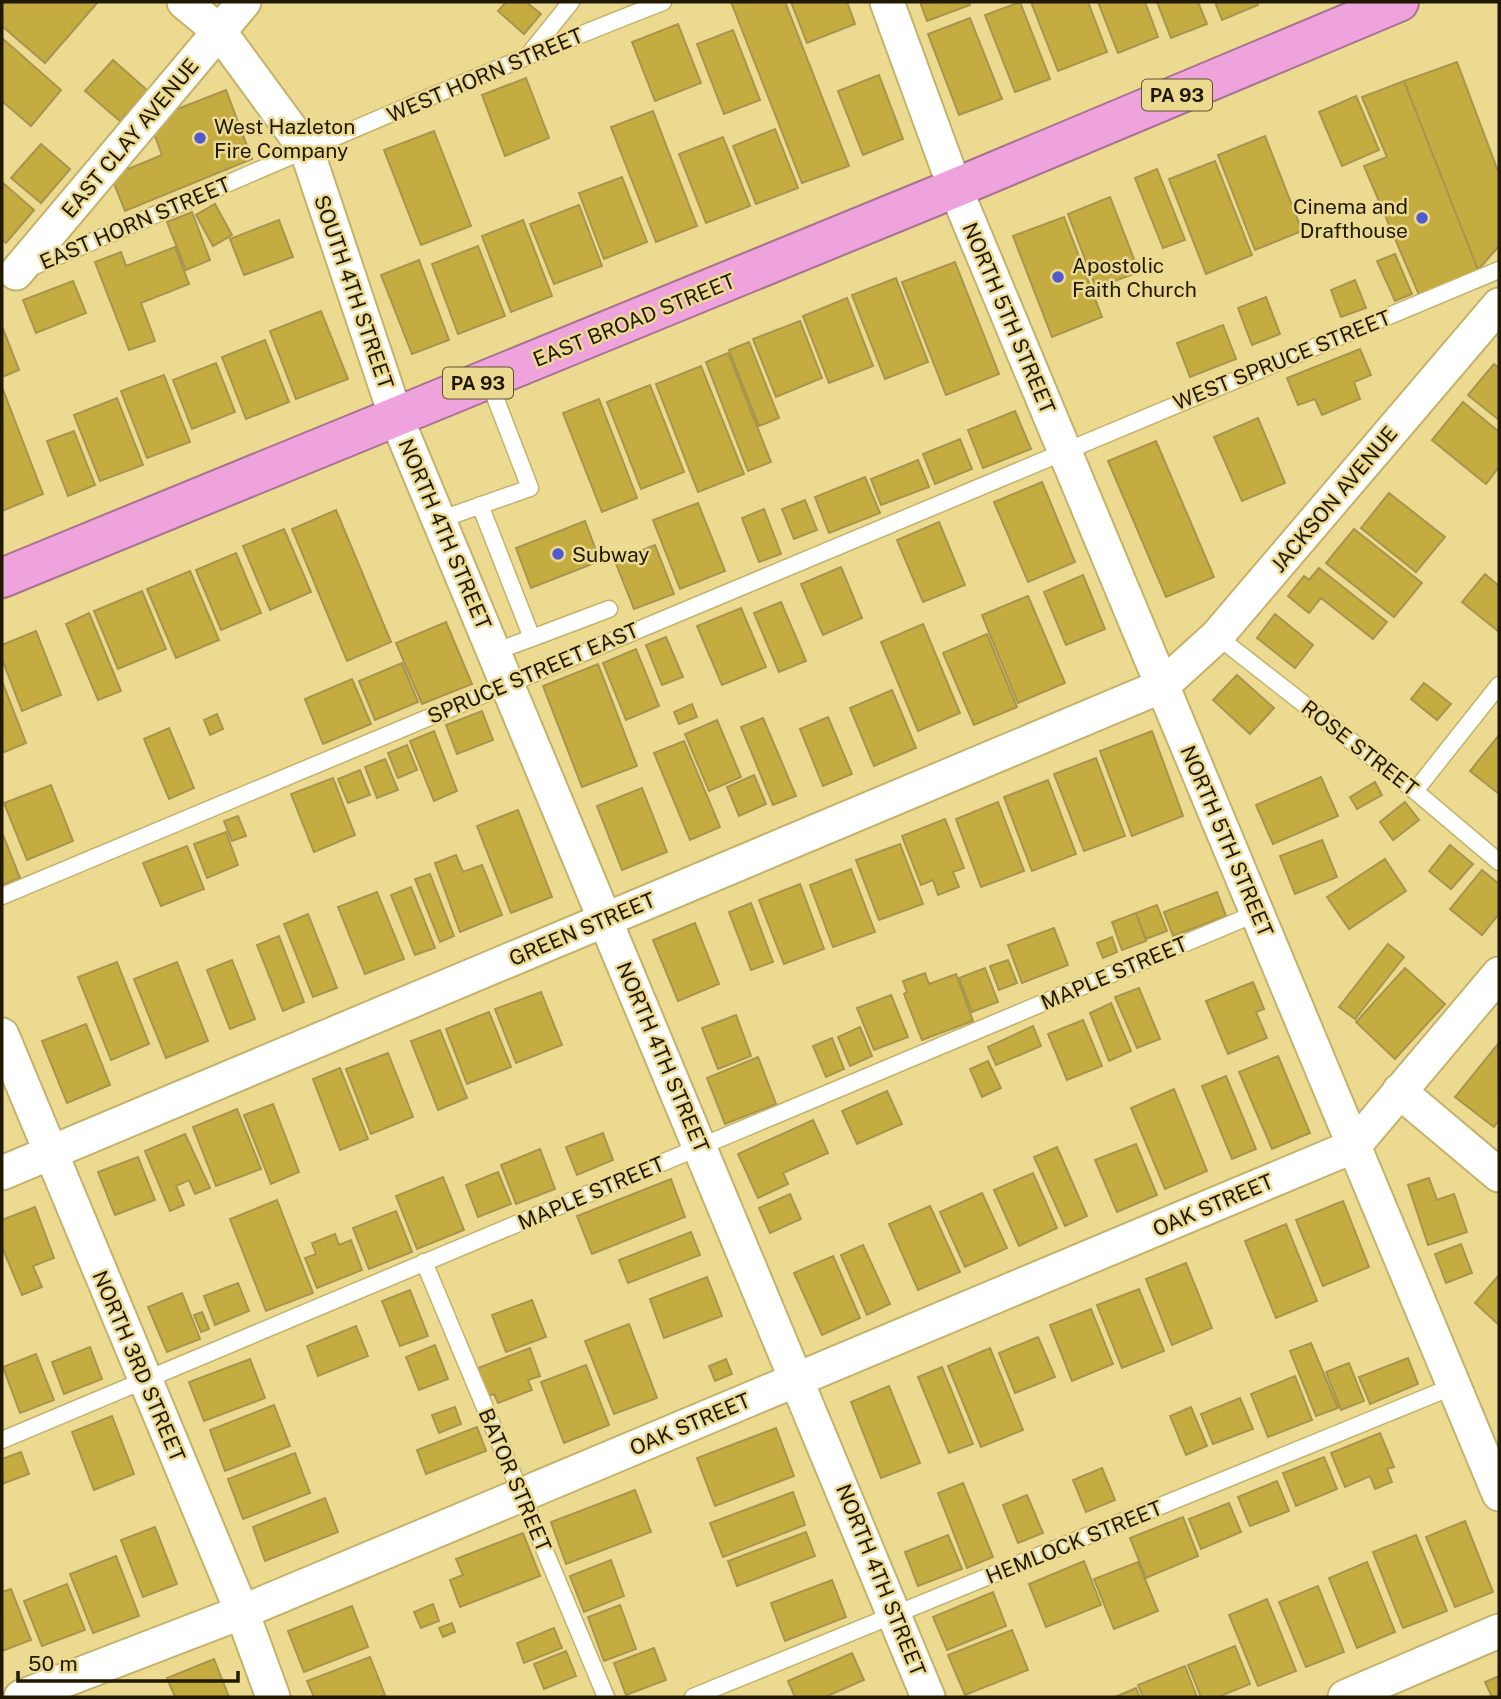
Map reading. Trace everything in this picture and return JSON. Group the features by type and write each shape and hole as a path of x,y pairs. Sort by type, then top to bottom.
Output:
{"highway":[{"name":"PA 93","path":"955,188 1399,2"},
{"name":"EAST BROAD STREET","path":"2,578 955,188"}],"street":[{"name":"SOUTH 4TH STREET","path":"184,2 219,32 307,151 396,417"},
{"name":"EAST CLAY AVENUE","path":"9,276 244,2"},
{"name":"NORTH 5TH STREET","path":"887,2 955,188 1498,1489"},
{"name":"JACKSON AVENUE","path":"1162,686 1217,636 1499,304"},
{"name":"NORTH 4TH STREET","path":"396,417 896,1614 928,1697"},
{"name":"GREEN STREET","path":"2,1173 1162,686"},
{"path":"1354,1146 1499,974"},
{"name":"NORTH 3RD STREET","path":"2,1035 242,1612 273,1697"},
{"path":"1399,1091 1499,1175"},
{"name":"OAK STREET","path":"19,1695 242,1612 1354,1146"},
{"path":"1345,1697 1499,1631"}],"lane":[{"path":"529,55 572,2"},
{"name":"WEST HORN STREET","path":"307,151 529,55 663,2"},
{"name":"EAST HORN STREET","path":"9,276 307,151"},
{"name":"WEST SPRUCE STREET","path":"1064,450 1499,270"},
{"path":"439,520 530,488 488,379"},
{"name":"SPRUCE STREET EAST","path":"2,896 1064,450"},
{"path":"480,505 532,638"},
{"path":"494,652 609,609"},
{"name":"ROSE STREET","path":"1217,636 1415,791 1499,862"},
{"path":"1415,791 1499,685"},
{"name":"MAPLE STREET","path":"2,1440 1257,913"},
{"name":"BATOR STREET","path":"424,1262 606,1697"},
{"name":"HEMLOCK STREET","path":"693,1697 1454,1386"}],"building":[{"path":"2,2 98,2 45,63 2,26"},
{"path":"506,2 526,2 541,14 524,34 498,11"},
{"path":"731,2 785,2 849,166 802,183"},
{"path":"791,2 847,2 855,24 807,43"},
{"path":"920,2 969,2 970,5 927,21"},
{"path":"1020,2 1050,79 1015,92 985,15"},
{"path":"1031,2 1088,2 1107,52 1058,71"},
{"path":"1098,2 1145,2 1158,37 1118,53"},
{"path":"1157,2 1198,2 1207,24 1171,38"},
{"path":"1215,2 1257,2 1258,5 1222,20"},
{"path":"970,18 1002,99 959,115 928,34"},
{"path":"678,24 701,83 655,101 632,42"},
{"path":"733,30 760,100 724,114 697,44"},
{"path":"2,38 61,90 31,126 2,101"},
{"path":"113,60 147,90 120,121 85,91"},
{"path":"1457,62 1499,174 1499,246 1478,270 1404,81"},
{"path":"879,75 903,139 863,155 838,91"},
{"path":"526,78 549,138 505,156 482,95"},
{"name":"Cinema and Drafthouse","path":"1404,81 1478,270 1419,295 1364,166 1387,157 1362,97"},
{"name":"West Hazleton Fire Company","path":"226,90 252,159 125,211 111,176 162,155 149,120"},
{"path":"1356,96 1379,150 1342,166 1319,112"},
{"path":"653,111 697,226 656,242 611,127"},
{"path":"775,129 798,188 756,204 733,146"},
{"path":"434,131 471,226 421,245 384,150"},
{"path":"1265,136 1302,231 1255,250 1218,155"},
{"path":"723,137 750,206 706,223 679,154"},
{"path":"41,144 70,169 41,203 11,178"},
{"path":"1215,161 1252,255 1206,274 1169,179"},
{"path":"1157,169 1185,240 1163,248 1135,178"},
{"path":"622,177 647,242 604,259 579,193"},
{"path":"2,182 34,210 6,243 2,240"},
{"path":"1110,197 1139,272 1096,288 1068,214"},
{"path":"215,204 232,235 213,246 196,215"},
{"path":"579,205 602,266 554,284 530,224"},
{"path":"192,212 210,260 186,270 167,222"},
{"name":"Apostolic Faith Church","path":"1064,217 1102,317 1052,337 1013,236"},
{"path":"279,220 293,257 244,275 230,239"},
{"path":"523,220 552,296 511,312 482,236"},
{"path":"478,246 505,316 458,334 432,264"},
{"path":"175,247 189,284 141,303 155,341 129,350 95,262 121,252 126,266"},
{"path":"1395,254 1412,294 1395,301 1377,261"},
{"path":"419,260 449,340 412,354 381,275"},
{"path":"955,262 999,374 946,395 902,282"},
{"path":"896,278 928,362 885,379 852,295"},
{"path":"1355,280 1366,308 1341,317 1331,290"},
{"path":"73,281 86,313 36,333 23,300"},
{"path":"1266,297 1280,334 1252,345 1238,308"},
{"path":"847,298 873,366 829,383 803,316"},
{"path":"321,311 348,379 296,399 270,331"},
{"path":"800,321 822,378 776,397 753,339"},
{"path":"1223,325 1236,359 1190,377 1177,343"},
{"path":"2,326 19,370 2,377"},
{"path":"265,340 289,402 246,419 222,357"},
{"path":"749,342 779,418 759,426 729,350"},
{"path":"1360,349 1371,375 1354,382 1360,399 1322,415 1315,399 1298,405 1287,378"},
{"path":"728,353 771,462 748,471 706,362"},
{"path":"216,363 235,412 192,429 173,380"},
{"path":"1494,364 1499,368 1499,420 1468,395"},
{"path":"701,366 744,474 698,492 656,384"},
{"path":"164,375 190,442 147,458 121,391"},
{"path":"650,385 684,472 641,489 607,402"},
{"path":"2,387 43,494 2,511"},
{"path":"117,398 143,465 100,481 74,415"},
{"path":"599,399 637,498 602,512 563,413"},
{"path":"1463,402 1499,432 1499,467 1486,484 1432,440"},
{"path":"1015,411 1031,449 983,468 968,430"},
{"path":"1258,418 1285,483 1242,501 1214,437"},
{"path":"74,431 95,485 68,496 47,441"},
{"path":"960,439 972,469 935,484 923,454"},
{"path":"1156,441 1214,577 1166,597 1108,461"},
{"path":"918,460 929,487 881,505 871,479"},
{"path":"865,477 880,513 829,533 815,497"},
{"path":"1042,482 1075,562 1028,582 994,502"},
{"path":"1389,493 1445,537 1416,572 1361,528"},
{"path":"805,500 817,530 794,539 782,509"},
{"path":"698,503 725,571 680,589 653,520"},
{"path":"764,509 781,554 759,562 742,518"},
{"path":"336,510 391,642 347,661 292,529"},
{"name":"Subway","path":"585,521 600,561 531,588 516,548"},
{"path":"939,522 965,585 923,602 897,540"},
{"path":"284,529 311,592 270,610 243,546"},
{"path":"1354,529 1422,583 1394,617 1326,563"},
{"path":"655,545 674,594 634,609 615,561"},
{"path":"236,553 261,613 221,630 196,570"},
{"path":"841,567 862,618 823,635 801,584"},
{"path":"1319,568 1387,622 1373,639 1321,598 1309,613 1288,596 1304,576 1309,580"},
{"path":"190,571 219,640 176,658 147,589"},
{"path":"1485,574 1499,586 1499,632 1462,602"},
{"path":"1083,575 1105,629 1066,645 1044,592"},
{"path":"142,591 166,649 118,669 94,611"},
{"path":"1028,596 1065,683 1018,703 982,615"},
{"path":"781,602 806,661 779,672 754,613"},
{"path":"741,608 766,667 722,685 697,626"},
{"path":"89,613 121,691 98,700 66,624"},
{"path":"1275,614 1313,645 1295,668 1257,638"},
{"path":"446,622 472,684 422,704 396,643"},
{"path":"923,624 960,713 918,731 881,642"},
{"path":"36,631 61,695 22,711 2,659 2,645"},
{"path":"987,634 1017,707 974,725 943,653"},
{"path":"666,637 683,677 662,685 646,645"},
{"path":"636,649 659,706 626,720 603,663"},
{"path":"402,663 418,702 375,720 359,681"},
{"path":"598,664 637,766 582,787 543,686"},
{"path":"1237,675 1274,708 1250,734 1213,700"},
{"path":"352,679 371,724 323,744 305,699"},
{"path":"2,681 26,743 2,753"},
{"path":"1424,683 1451,704 1437,720 1411,699"},
{"path":"892,690 916,748 874,766 850,708"},
{"path":"692,704 697,717 679,724 674,712"},
{"path":"482,711 493,740 457,754 446,725"},
{"path":"217,714 223,729 210,735 204,720"},
{"path":"828,717 852,774 823,786 800,729"},
{"path":"763,718 796,796 773,805 741,727"},
{"path":"717,720 741,777 709,791 685,734"},
{"path":"169,728 194,788 169,799 144,739"},
{"path":"434,731 457,791 434,801 410,741"},
{"path":"1152,731 1183,816 1132,836 1100,751"},
{"path":"1499,735 1499,794 1470,771"},
{"path":"684,741 720,827 690,840 654,753"},
{"path":"407,745 417,770 398,778 388,753"},
{"path":"1096,758 1125,836 1084,851 1054,774"},
{"path":"385,759 398,790 377,798 365,767"},
{"path":"360,770 370,795 348,803 338,779"},
{"path":"754,775 766,804 739,816 727,787"},
{"path":"1321,777 1338,816 1273,844 1256,805"},
{"path":"333,778 355,835 314,852 291,794"},
{"path":"1048,780 1076,854 1032,871 1004,797"},
{"path":"1375,782 1382,795 1357,809 1350,797"},
{"path":"51,785 73,841 27,860 4,803"},
{"path":"642,788 667,852 622,870 597,806"},
{"path":"998,802 1024,871 981,887 956,819"},
{"path":"1405,802 1419,820 1393,840 1380,822"},
{"path":"518,810 552,897 511,913 477,826"},
{"path":"238,816 246,836 232,841 224,821"},
{"path":"945,819 964,868 953,872 959,887 938,895 933,880 921,885 902,836"},
{"path":"226,832 238,865 207,878 194,844"},
{"path":"2,836 20,878 2,885"},
{"path":"1322,840 1337,877 1295,894 1280,856"},
{"path":"900,844 923,904 879,920 856,860"},
{"path":"1450,845 1473,864 1451,889 1429,871"},
{"path":"187,846 204,889 161,906 143,863"},
{"path":"456,855 463,872 482,865 502,915 460,932 435,863"},
{"path":"1385,859 1406,891 1349,929 1327,897"},
{"path":"851,869 875,932 833,947 810,885"},
{"path":"1482,870 1499,884 1499,914 1482,935 1450,909"},
{"path":"430,874 454,936 440,942 415,879"},
{"path":"800,884 824,949 784,964 759,900"},
{"path":"411,887 435,948 415,955 391,895"},
{"path":"377,892 404,959 365,974 338,907"},
{"path":"1217,892 1226,916 1173,936 1164,912"},
{"path":"751,903 773,962 751,970 729,912"},
{"path":"1157,905 1167,931 1146,939 1136,913"},
{"path":"1136,913 1146,941 1122,950 1112,922"},
{"path":"308,914 337,988 313,997 284,924"},
{"path":"695,923 719,984 678,1001 653,940"},
{"path":"1054,928 1068,965 1022,983 1008,945"},
{"path":"279,936 304,1002 283,1011 257,945"},
{"path":"1112,937 1117,952 1103,958 1097,943"},
{"path":"1388,944 1404,957 1355,1019 1339,1007"},
{"path":"232,960 255,1019 230,1029 207,970"},
{"path":"1008,960 1017,983 999,990 990,966"},
{"path":"117,962 149,1044 111,1060 78,977"},
{"path":"177,962 208,1041 166,1058 134,979"},
{"path":"985,968 998,1002 972,1012 959,978"},
{"path":"1405,968 1445,1004 1395,1059 1356,1022"},
{"path":"925,973 929,984 956,974 973,1021 922,1040 904,994 907,992 903,981"},
{"path":"1253,982 1264,1009 1256,1012 1267,1038 1228,1054 1206,1001"},
{"path":"1139,988 1160,1039 1137,1048 1115,997"},
{"path":"541,992 562,1045 516,1063 495,1009"},
{"path":"891,995 908,1037 874,1050 857,1008"},
{"path":"1111,1003 1131,1051 1109,1061 1090,1013"},
{"path":"489,1012 511,1067 467,1084 446,1029"},
{"path":"736,1015 751,1056 718,1069 702,1028"},
{"path":"1083,1020 1102,1066 1067,1080 1048,1034"},
{"path":"86,1024 110,1085 67,1103 42,1041"},
{"path":"1033,1026 1041,1046 996,1065 988,1047"},
{"path":"860,1027 872,1056 850,1066 838,1037"},
{"path":"440,1030 467,1098 438,1110 411,1041"},
{"path":"832,1038 844,1069 826,1077 813,1046"},
{"path":"1498,1044 1499,1120 1494,1127 1455,1097"},
{"path":"388,1053 413,1117 371,1134 346,1069"},
{"path":"1278,1056 1310,1133 1272,1149 1239,1072"},
{"path":"758,1057 776,1104 725,1124 707,1078"},
{"path":"988,1061 1001,1088 982,1097 970,1069"},
{"path":"340,1068 368,1139 340,1150 313,1079"},
{"path":"1226,1076 1256,1149 1232,1159 1202,1086"},
{"path":"1174,1089 1207,1171 1165,1189 1131,1108"},
{"path":"887,1091 902,1124 857,1144 842,1111"},
{"path":"273,1104 299,1172 271,1184 244,1115"},
{"path":"237,1109 261,1169 216,1186 193,1127"},
{"path":"813,1120 828,1153 783,1173 788,1184 758,1198 738,1154"},
{"path":"603,1133 613,1160 577,1175 566,1147"},
{"path":"185,1134 210,1188 195,1194 189,1180 176,1186 184,1205 170,1211 145,1151"},
{"path":"1136,1144 1157,1195 1117,1212 1095,1160"},
{"path":"1057,1147 1087,1216 1065,1226 1034,1157"},
{"path":"540,1149 555,1189 516,1204 501,1165"},
{"path":"138,1157 155,1200 115,1215 98,1172"},
{"path":"498,1172 511,1204 478,1217 466,1185"},
{"path":"1033,1173 1057,1228 1019,1246 994,1190"},
{"path":"443,1177 464,1230 417,1249 396,1196"},
{"path":"1429,1178 1437,1200 1454,1194 1467,1232 1428,1245 1408,1185"},
{"path":"671,1179 685,1217 592,1254 577,1216"},
{"path":"982,1193 1007,1248 965,1267 940,1212"},
{"path":"790,1194 801,1219 770,1233 759,1208"},
{"path":"277,1200 313,1293 266,1311 230,1219"},
{"path":"1343,1201 1369,1267 1323,1286 1296,1220"},
{"path":"930,1206 960,1272 918,1290 889,1224"},
{"path":"35,1207 54,1258 33,1266 42,1287 22,1295 2,1247 2,1220"},
{"path":"396,1211 412,1252 369,1269 353,1228"},
{"path":"1286,1224 1317,1301 1276,1318 1245,1241"},
{"path":"691,1232 700,1255 628,1283 619,1260"},
{"path":"335,1234 339,1245 351,1240 362,1270 317,1288 305,1258 316,1254 312,1243"},
{"path":"1461,1244 1472,1273 1446,1283 1435,1254"},
{"path":"863,1245 890,1304 867,1315 841,1255"},
{"path":"833,1256 860,1318 822,1335 794,1273"},
{"path":"1186,1263 1212,1328 1172,1345 1146,1279"},
{"path":"1499,1275 1499,1325 1475,1303"},
{"path":"707,1277 722,1316 664,1338 650,1299"},
{"path":"238,1283 249,1311 215,1325 204,1296"},
{"path":"1139,1289 1164,1351 1122,1368 1097,1305"},
{"path":"410,1290 428,1336 400,1346 382,1301"},
{"path":"182,1293 200,1339 167,1352 148,1307"},
{"path":"532,1300 546,1337 506,1352 492,1315"},
{"path":"1091,1309 1113,1364 1072,1381 1050,1325"},
{"path":"202,1312 209,1329 201,1332 194,1315"},
{"path":"629,1324 657,1398 614,1414 585,1341"},
{"path":"356,1326 368,1356 318,1376 307,1346"},
{"path":"1038,1337 1055,1377 1015,1393 999,1353"},
{"path":"1311,1343 1338,1408 1316,1416 1290,1351"},
{"path":"435,1345 448,1379 419,1390 406,1357"},
{"path":"90,1347 102,1379 64,1394 52,1362"},
{"path":"530,1348 540,1376 528,1380 532,1390 498,1403 494,1394 488,1396 478,1368"},
{"path":"990,1348 1023,1430 981,1447 948,1366"},
{"path":"36,1354 54,1400 20,1413 3,1367"},
{"path":"1408,1358 1418,1384 1370,1404 1359,1377"},
{"path":"250,1359 265,1398 204,1421 189,1382"},
{"path":"726,1359 732,1374 715,1381 709,1366"},
{"path":"1349,1363 1364,1401 1341,1410 1326,1372"},
{"path":"586,1365 609,1425 564,1443 541,1382"},
{"path":"942,1367 973,1444 949,1453 918,1377"},
{"path":"1295,1376 1312,1420 1268,1437 1251,1394"},
{"path":"889,1386 920,1463 881,1478 851,1402"},
{"path":"1240,1398 1253,1429 1213,1444 1201,1414"},
{"path":"274,1405 290,1446 225,1471 210,1430"},
{"path":"455,1407 461,1424 439,1433 432,1415"},
{"path":"1191,1407 1207,1446 1186,1455 1170,1416"},
{"path":"112,1416 134,1474 94,1490 72,1432"},
{"path":"477,1427 486,1451 426,1474 417,1450"},
{"path":"776,1428 794,1476 715,1506 697,1458"},
{"path":"1380,1433 1394,1467 1387,1469 1392,1482 1375,1489 1370,1476 1345,1487 1331,1453"},
{"path":"21,1452 29,1474 2,1484 2,1459"},
{"path":"295,1453 310,1493 243,1519 228,1479"},
{"path":"1324,1457 1337,1489 1296,1506 1283,1473"},
{"path":"1102,1468 1115,1500 1086,1512 1073,1480"},
{"path":"1277,1481 1289,1511 1250,1526 1238,1497"},
{"path":"963,1483 993,1557 967,1568 938,1493"},
{"path":"635,1490 651,1532 566,1564 551,1522"},
{"path":"793,1492 805,1525 723,1557 710,1523"},
{"path":"1027,1495 1043,1533 1018,1543 1003,1505"},
{"path":"325,1498 338,1532 265,1561 253,1527"},
{"path":"1229,1503 1241,1532 1201,1549 1189,1519"},
{"path":"1183,1517 1198,1556 1146,1578 1130,1538"},
{"path":"1465,1521 1493,1592 1455,1607 1426,1537"},
{"path":"155,1527 177,1584 143,1597 121,1540"},
{"path":"806,1532 815,1556 737,1586 728,1561"},
{"path":"523,1533 540,1576 460,1607 450,1580 463,1575 456,1559"},
{"path":"948,1535 962,1569 918,1586 905,1552"},
{"path":"1416,1535 1447,1611 1403,1628 1373,1552"},
{"path":"116,1556 139,1616 93,1633 70,1574"},
{"path":"611,1560 624,1596 584,1612 570,1576"},
{"path":"1084,1561 1101,1605 1046,1627 1029,1584"},
{"path":"1138,1562 1158,1611 1114,1629 1094,1579"},
{"path":"1367,1562 1395,1632 1357,1648 1329,1578"},
{"path":"832,1580 846,1617 785,1641 771,1603"},
{"path":"67,1584 85,1630 42,1646 24,1601"},
{"path":"1318,1586 1344,1652 1306,1667 1279,1602"},
{"path":"11,1589 31,1640 2,1651 2,1592"},
{"path":"993,1592 1006,1626 947,1650 933,1617"},
{"path":"1267,1599 1296,1671 1258,1686 1229,1615"},
{"path":"433,1604 439,1621 421,1628 414,1612"},
{"path":"620,1605 636,1649 604,1661 588,1617"},
{"path":"352,1606 368,1647 304,1672 288,1631"},
{"path":"452,1623 455,1632 443,1637 439,1628"},
{"path":"554,1628 562,1648 524,1663 517,1643"},
{"path":"1012,1630 1028,1670 965,1695 948,1655"},
{"path":"1235,1646 1250,1684 1218,1697 1201,1697 1188,1665"},
{"path":"654,1648 666,1680 626,1695 614,1663"},
{"path":"566,1651 576,1676 544,1689 534,1664"},
{"path":"852,1653 864,1680 825,1697 795,1697 788,1681"},
{"path":"370,1657 385,1695 314,1697 307,1681"},
{"path":"214,1659 229,1697 175,1697 167,1678"},
{"path":"1185,1666 1197,1697 1143,1697 1138,1685"},
{"path":"1499,1676 1499,1697 1492,1697 1485,1682"},
{"path":"1136,1688 1140,1697 1115,1697"}],"place":[{"name":"West Hazleton Fire Company","path":"200,138"},
{"name":"Cinema and Drafthouse","path":"1422,218"},
{"name":"Apostolic Faith Church","path":"1058,277"},
{"name":"Subway","path":"558,554"}]}
